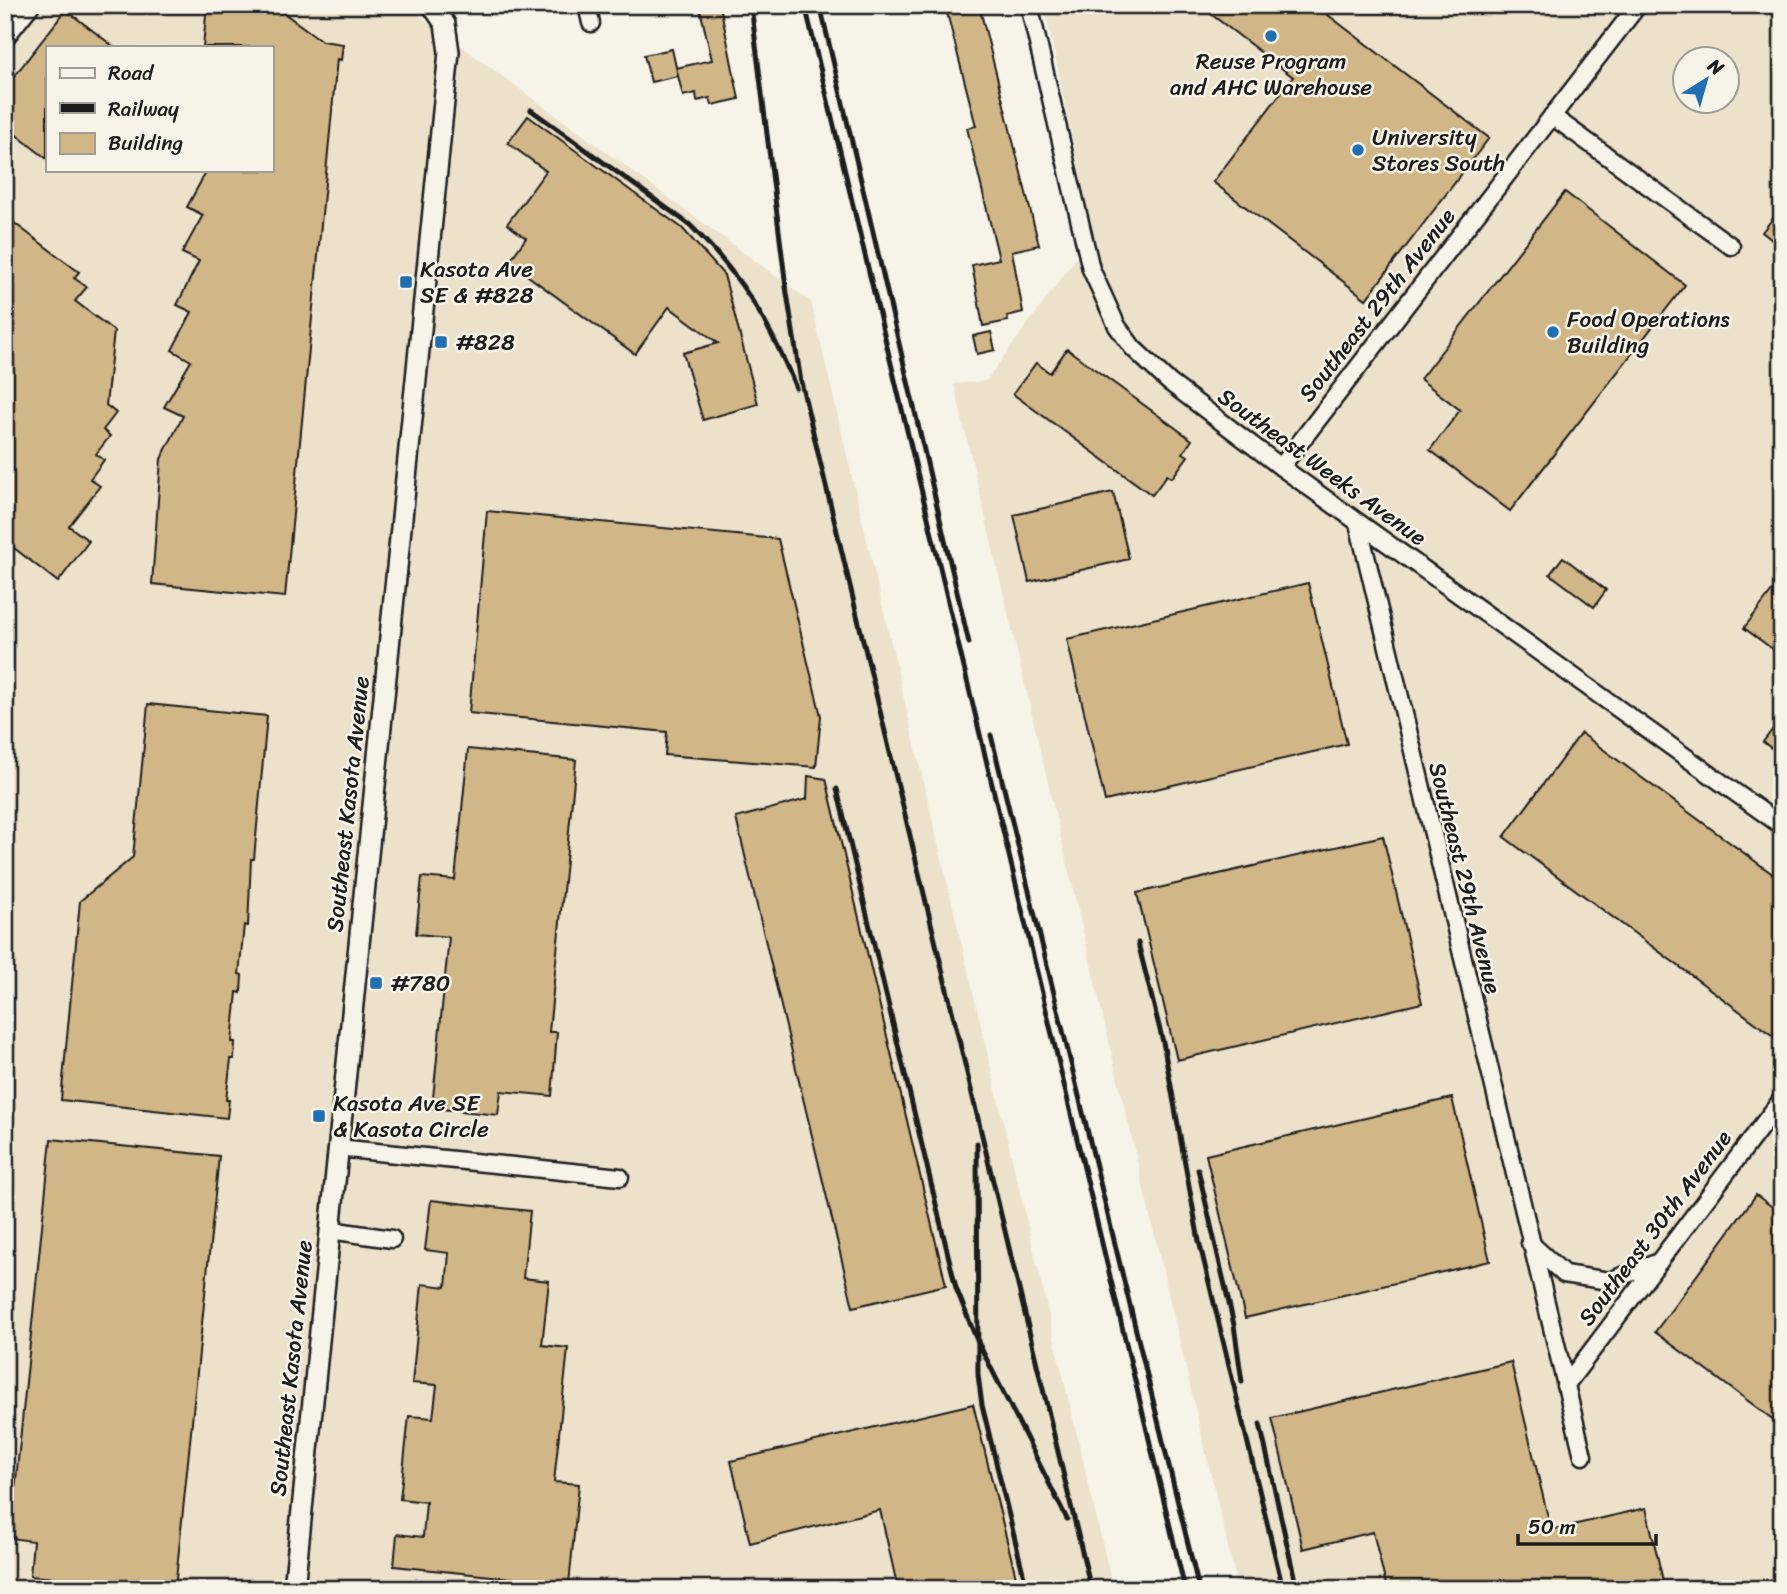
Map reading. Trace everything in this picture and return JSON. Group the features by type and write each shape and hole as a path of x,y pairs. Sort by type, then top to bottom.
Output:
{"street":[{"path":"5,38 31,5"},
{"name":"Southeast Kasota Avenue","path":"293,1589 449,52 445,24 432,5"},
{"path":"587,5 592,23"},
{"name":"Southeast Weeks Avenue","path":"1029,5 1083,242 1107,308 1133,348 1149,365 1281,467 1782,826"},
{"name":"Southeast 29th Avenue","path":"1281,467 1638,5"},
{"path":"1552,116 1731,246"},
{"name":"Southeast 29th Avenue","path":"1358,523 1583,1456"},
{"name":"Southeast 30th Avenue","path":"1565,1386 1782,1099"},
{"path":"338,1148 620,1177"},
{"path":"330,1230 392,1239"},
{"path":"1530,1243 1564,1274 1609,1281 1659,1262"}],"shaded area":[{"path":"5,5 405,5 811,302 1113,1589 5,1589"},
{"path":"1044,5 1782,5 1782,1589 1238,1589 954,384 986,381 1093,235"}],"building":[{"path":"207,5 273,5 322,41 343,44 341,60 337,59 285,597 152,584 161,459 183,416 164,407 191,361 172,350 192,312 177,305 199,261 182,253 203,215 187,207 206,172 273,172 273,46 203,46"},
{"path":"699,5 720,5 739,99 712,105 710,98 697,101 696,93 683,96 676,68 712,60"},
{"path":"945,5 979,5 1039,245 1012,251 1023,312 1007,316 1008,321 983,326 972,265 999,259 967,128 976,126"},
{"name":"University Stores South","path":"1199,5 1315,5 1489,138 1366,299 1213,182 1293,77"},
{"path":"66,10 113,46 46,46 46,158 5,126 5,88"},
{"path":"672,49 678,76 651,82 644,55"},
{"path":"528,116 682,228 724,275 758,404 703,420 683,353 718,343 669,307 635,354 509,262 526,238 507,224 546,171 508,143"},
{"name":"Food Operations Building","path":"1565,192 1685,285 1510,511 1430,450 1460,410 1420,379"},
{"path":"1782,207 1782,248 1762,232"},
{"path":"5,216 79,272 74,278 87,287 75,301 114,331 106,405 116,413 103,430 110,436 96,454 104,460 90,479 100,486 69,526 89,541 58,582 5,541"},
{"path":"991,332 995,350 977,354 973,336"},
{"path":"1067,349 1192,440 1183,453 1188,456 1172,478 1167,475 1152,495 1013,394 1036,363 1050,373"},
{"path":"1113,492 1129,559 1029,582 1014,515"},
{"path":"487,511 778,539 821,716 816,767 665,755 667,732 469,713"},
{"path":"1563,557 1606,590 1594,607 1550,574"},
{"path":"1308,583 1347,744 1105,801 1067,639"},
{"path":"1772,591 1782,598 1782,656 1744,628"},
{"path":"148,704 267,716 254,859 251,859 248,926 244,925 239,974 242,975 241,993 237,992 232,1042 235,1042 234,1059 231,1059 226,1100 229,1100 227,1118 61,1100 80,901 133,857"},
{"path":"1782,717 1782,756 1763,742"},
{"path":"1581,733 1782,881 1782,1030 1776,1038 1504,837"},
{"path":"468,749 576,760 549,1032 557,1032 552,1096 501,1091 498,1115 432,1108 449,937 416,934 422,877 455,880"},
{"path":"808,776 826,779 946,1285 853,1307 736,818 807,799"},
{"path":"1383,836 1422,1003 1177,1060 1137,893"},
{"path":"1452,1098 1490,1261 1245,1318 1206,1155"},
{"path":"51,1139 219,1156 175,1589 54,1589 55,1578 30,1576 33,1541 10,1538"},
{"path":"1756,1195 1782,1214 1782,1426 1655,1332"},
{"path":"431,1200 530,1211 523,1278 549,1281 542,1345 568,1348 554,1482 579,1484 569,1584 394,1566 397,1534 423,1537 426,1502 400,1499 409,1416 433,1418 437,1385 412,1383 422,1284 446,1287 449,1253 425,1250"},
{"path":"1511,1362 1551,1530 1646,1508 1665,1589 1387,1589 1373,1532 1303,1549 1272,1418"},
{"path":"973,1404 1019,1589 898,1589 880,1510 750,1543 731,1461"}],"railway":[{"path":"751,5 786,287 801,382 1091,1589"},
{"path":"805,5 1185,1589"},
{"path":"820,5 969,643"},
{"path":"531,110 690,225 708,243 752,300 776,342 796,388"},
{"path":"991,735 1199,1589"},
{"path":"837,789 956,1288 976,1338 1067,1519"},
{"path":"1138,943 1163,1042 1199,1241 1283,1589"},
{"path":"977,1143 978,1375 982,1405 1027,1589"},
{"path":"1198,1169 1234,1325 1242,1382"},
{"path":"1260,1424 1297,1589"}],"place":[{"name":"Reuse Program and AHC Warehouse","path":"1271,36"},
{"name":"University Stores South","path":"1358,150"},
{"name":"Kasota Ave SE & #828","path":"406,282"},
{"name":"Food Operations Building","path":"1553,332"},
{"name":"#828","path":"441,342"},
{"name":"#780","path":"376,983"},
{"name":"Kasota Ave SE & Kasota Circle","path":"319,1116"}]}
